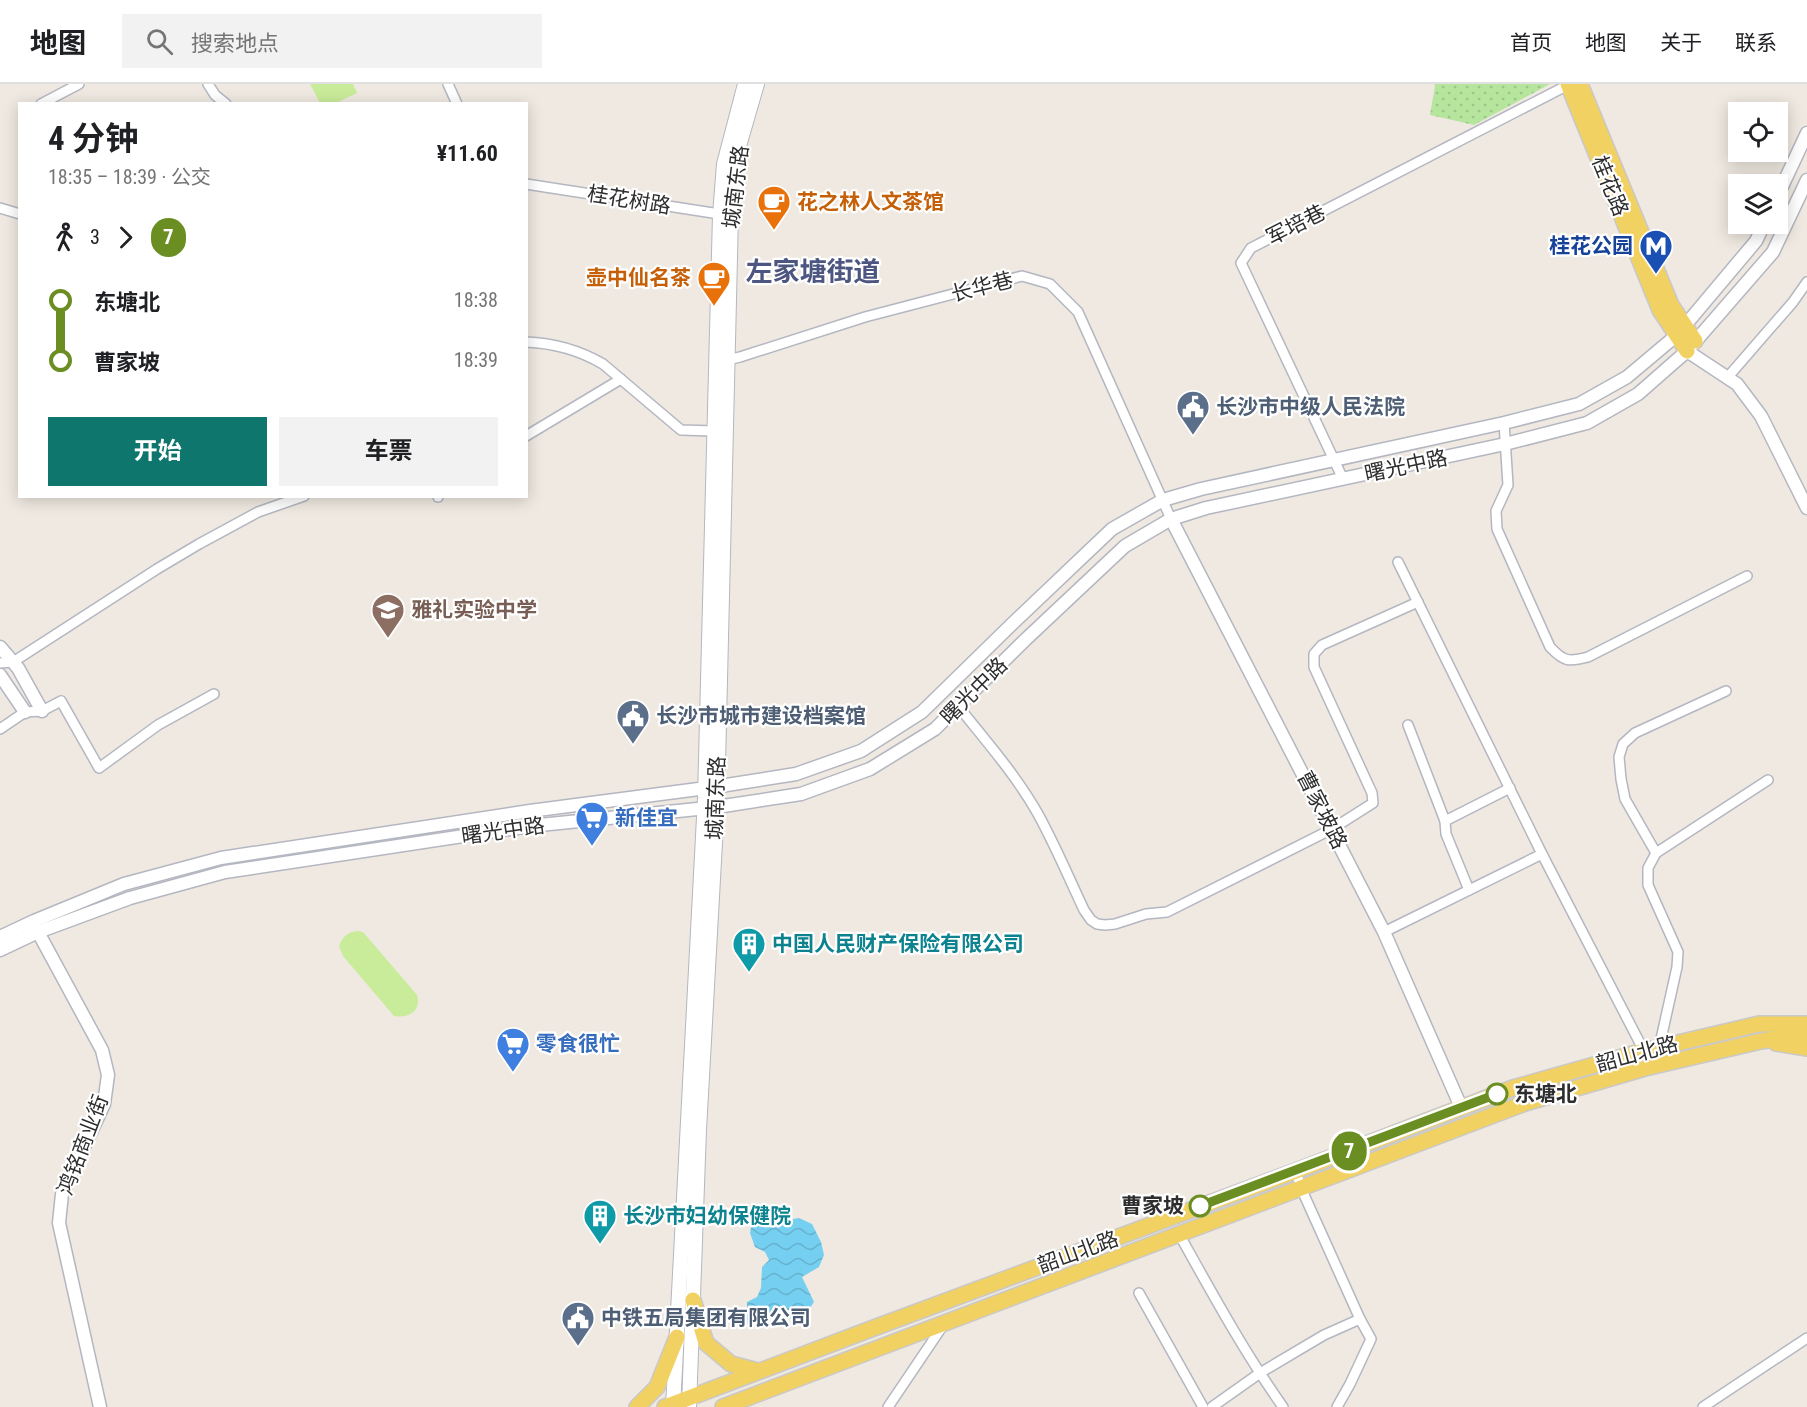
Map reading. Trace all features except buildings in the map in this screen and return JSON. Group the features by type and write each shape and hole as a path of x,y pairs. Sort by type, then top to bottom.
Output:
{"main road":[{"name":"城南东路","path":"711,787 727,360 725,157 745,84"},
{"name":"城南东路","path":"690,1402 711,808 714,431 725,215 739,146 757,84"},
{"name":"桂花路","path":"1569,84 1660,310 1681,331 1691,346"},
{"name":"桂花路","path":"1581,84 1681,331"},
{"name":"城南东路","path":"670,1406 677,1337 711,808"},
{"name":"韶山北路","path":"670,1406 690,1402 758,1371 1513,1088 1652,1049 1784,1017 1806,1030"},
{"name":"韶山北路","path":"723,1407 1525,1103 1645,1068 1806,1030"},
{"path":"693,1300 706,1343 731,1364 758,1371"},
{"path":"638,1407 657,1387 677,1337"}],"street":[{"path":"45,102 79,84"},
{"path":"208,84 215,95 224,102"},
{"path":"448,84 457,102"},
{"name":"军培巷","path":"1343,479 1242,263 1251,248 1569,84"},
{"path":"1788,174 1807,133"},
{"name":"曙光中路","path":"0,950 38,932 130,898 225,872 530,826 711,808 801,794 870,769 935,729 1125,546 1171,519 1206,508 1506,444 1587,423 1638,394 1691,346 1773,252 1807,180"},
{"name":"桂花树路","path":"528,183 725,215"},
{"path":"0,208 18,213"},
{"name":"曙光中路","path":"0,937 124,884 221,858 795,774 861,751 922,712 1112,529 1163,500 1201,489 1504,423 1579,404 1627,377 1681,331 1759,234"},
{"name":"长华巷","path":"727,360 865,317 1022,276 1050,284 1078,312 1171,519"},
{"path":"1728,378 1794,302 1807,282"},
{"path":"528,342 575,350 603,364 681,430 714,431"},
{"path":"1691,346 1737,384 1761,416 1807,508"},
{"path":"528,435 621,379"},
{"path":"1504,423 1508,485 1496,511 1497,529 1550,647 1560,658 1572,662 1588,657 1747,576"},
{"path":"6,662 199,544 258,512 298,498"},
{"name":"曹家坡路","path":"1171,519 1384,932 1461,1107"},
{"path":"1398,562 1542,854 1652,1049"},
{"path":"958,706 1029,799 1084,910 1097,924 1115,924 1146,914 1167,912 1332,829 1373,803 1372,793 1314,668 1314,654 1322,645 1418,602"},
{"path":"0,647 6,662 18,668 42,711"},
{"path":"0,675 26,712"},
{"path":"1656,853 1625,799 1619,757 1623,744 1635,733 1726,690"},
{"path":"0,729 26,712 42,711 61,701 99,768 158,725 214,694"},
{"path":"1408,725 1445,821 1446,834 1469,890"},
{"path":"1652,1049 1677,967 1677,952 1648,885 1648,868 1656,853 1768,780"},
{"path":"1445,821 1510,788"},
{"path":"1384,932 1542,854"},
{"name":"鸿铭商业街","path":"38,932 102,1050 108,1075 104,1104 62,1194 59,1223 100,1407"},
{"path":"1296,1171 1301,1188 1360,1320 1371,1338 1337,1407"},
{"path":"1179,1234 1226,1318 1284,1407"},
{"path":"1139,1293 1203,1407"},
{"path":"1212,1407 1260,1373 1323,1335 1360,1320"},
{"path":"888,1407 944,1323"},
{"path":"1703,1407 1807,1338"}],"green space":[{"path":"310,84 353,84 357,93 338,102 319,102"},
{"path":"1434,84 1550,84 1474,125 1430,115"},
{"path":"358,931 363,932 417,995 418,1001 413,1013 394,1016 343,956 339,946 342,940 346,935"}],"water":[{"path":"799,1218 812,1224 821,1242 824,1255 819,1267 802,1277 814,1302 807,1312 785,1320 791,1310 772,1312 756,1323 747,1324 747,1302 757,1297 761,1288 762,1267 769,1260 765,1252 755,1247 750,1233 751,1227"}],"bus line":[{"name":"7","path":"1200,1206 1497,1094"}],"place":[{"name":"花之林人文茶馆","path":"774,231"},
{"name":"桂花公园","path":"1656,275"},
{"name":"壶中仙名茶","path":"714,307"},
{"name":"长沙市中级人民法院","path":"1193,436"},
{"name":"雅礼实验中学","path":"388,639"},
{"name":"长沙市城市建设档案馆","path":"633,745"},
{"name":"新佳宜","path":"592,847"},
{"name":"中国人民财产保险有限公司","path":"749,973"},
{"name":"零食很忙","path":"513,1073"},
{"name":"东塘北","path":"1497,1094"},
{"name":"曹家坡","path":"1200,1206"},
{"name":"长沙市妇幼保健院","path":"600,1245"},
{"name":"中铁五局集团有限公司","path":"578,1347"}],"district":[{"name":"左家塘街道","path":"813,272"}]}
